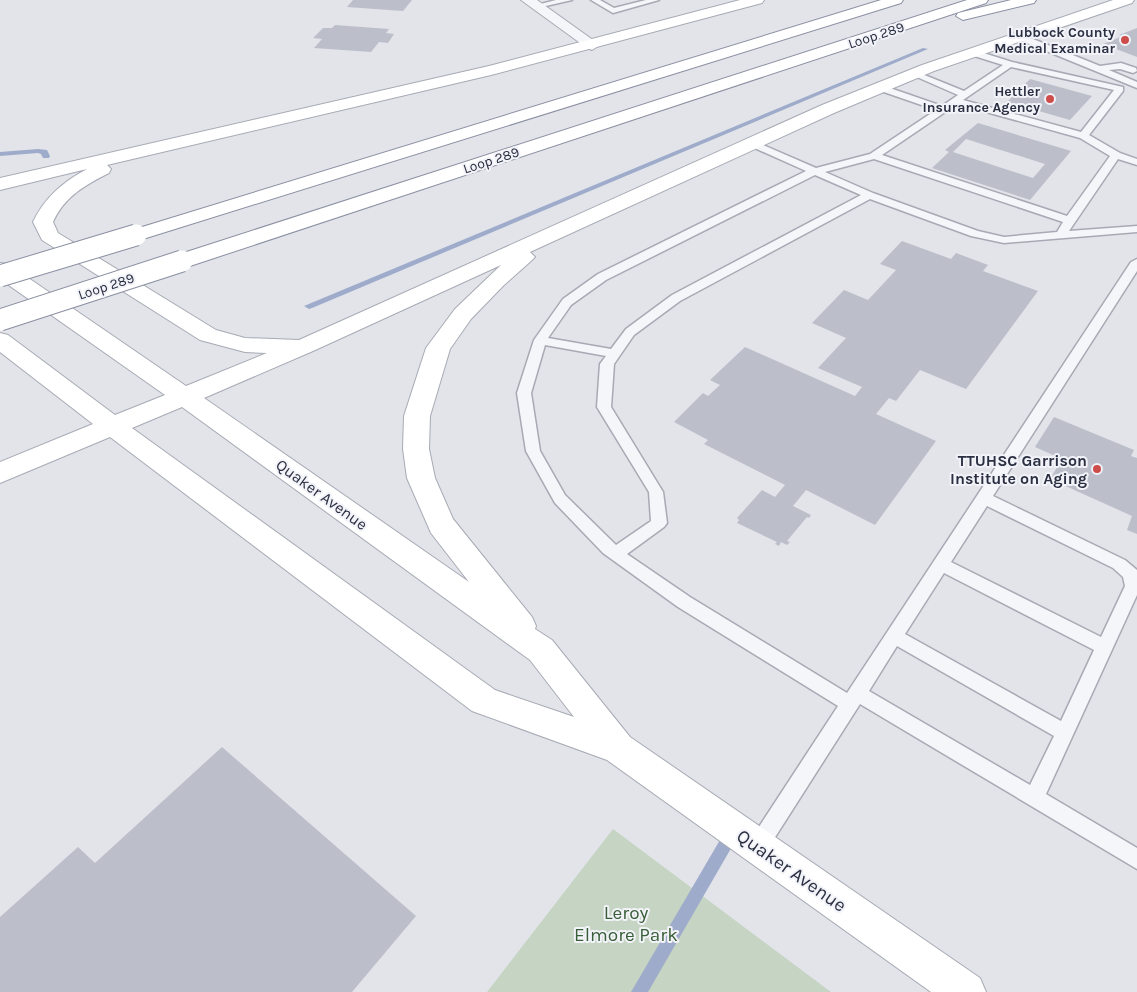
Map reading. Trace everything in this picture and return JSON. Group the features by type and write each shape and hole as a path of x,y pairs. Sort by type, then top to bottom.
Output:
{"main road":[{"path":"0,184 134,151 491,70 592,45 757,0"},
{"path":"758,43 855,0"},
{"name":"Loop 289","path":"0,276 896,0"},
{"name":"Loop 289","path":"0,320 981,0"},
{"path":"866,38 1029,0"},
{"path":"0,473 304,346 753,144 914,74 1126,0"},
{"path":"134,151 69,187 48,208 42,222 49,236 208,335 245,345 304,346"},
{"path":"540,650 442,525 422,478 416,449 417,416 438,348 463,314 496,280 551,235"},
{"name":"Quaker Avenue","path":"0,269 184,396 540,650 618,748"},
{"name":"Quaker Avenue","path":"0,340 112,426 484,701 618,748 966,992"}],"street":[{"path":"532,3 592,45"}],"lane":[{"path":"532,3 568,0"},
{"path":"595,0 613,11 655,0"},
{"path":"1020,37 1137,85"},
{"path":"974,53 1010,64 1120,88 1083,136"},
{"path":"1010,64 874,156 815,171 602,277 567,302 540,340 524,393 533,451 560,499 615,554 684,602 1034,798 1137,859"},
{"path":"1099,69 1121,66 1134,70"},
{"path":"914,74 964,95"},
{"path":"881,88 943,109"},
{"path":"956,101 1083,136 1116,156 1137,162"},
{"path":"753,144 869,195 975,234 1004,240 1137,229"},
{"path":"874,156 1069,220"},
{"path":"1061,235 1069,220 1116,156"},
{"path":"615,554 659,523 656,492 604,407 607,364 630,332 676,298 869,195"},
{"path":"758,846 1137,262"},
{"path":"540,340 615,354"},
{"path":"984,498 1120,564 1131,574 1133,586 1034,798"},
{"path":"941,564 1104,647"},
{"path":"894,636 1064,732"}],"green space":[{"name":"Leroy Elmore Park","path":"613,829 831,992 487,992"}],"building":[{"path":"353,0 412,0 403,11 347,7"},
{"path":"335,25 389,29 386,33 394,34 388,43 379,42 371,52 314,48 322,39 313,38 323,28 332,28"},
{"name":"Lubbock County Medical Examinar","path":"1137,28 1137,57 1103,44 1123,36 1119,35"},
{"name":"Hettler Insurance Agency","path":"1030,79 1092,96 1070,120 1007,102"},
{"path":"978,123 1071,151 1030,200 932,168 949,152 945,150","holes":["966,139 1045,164 1033,178 953,152"]},
{"path":"902,241 951,259 956,253 988,265 983,271 1038,291 966,389 920,370 896,401 889,398 876,414 936,441 875,525 806,490 793,506 811,515 809,518 807,517 787,541 790,542 787,545 781,542 779,546 775,544 777,542 737,523 739,520 737,518 762,490 775,497 785,485 704,444 708,440 674,422 703,393 708,396 720,385 710,380 745,347 855,396 862,387 818,368 846,338 812,323 844,290 868,300 896,270 880,264"},
{"name":"TTUHSC Garrison Institute on Aging","path":"1054,417 1134,450 1131,456 1137,458 1137,534 1127,530 1132,516 1050,479 1062,459 1035,447"},
{"path":"222,747 416,916 352,992 0,992 0,917 78,847 95,863"}],"waterway":[{"path":"309,306 925,49"},
{"path":"0,154 38,151 44,152 46,156"},
{"path":"639,992 732,833"}],"place":[{"name":"Lubbock County Medical Examinar","path":"1125,40"},
{"name":"Hettler Insurance Agency","path":"1050,99"},
{"name":"TTUHSC Garrison Institute on Aging","path":"1097,469"}]}
